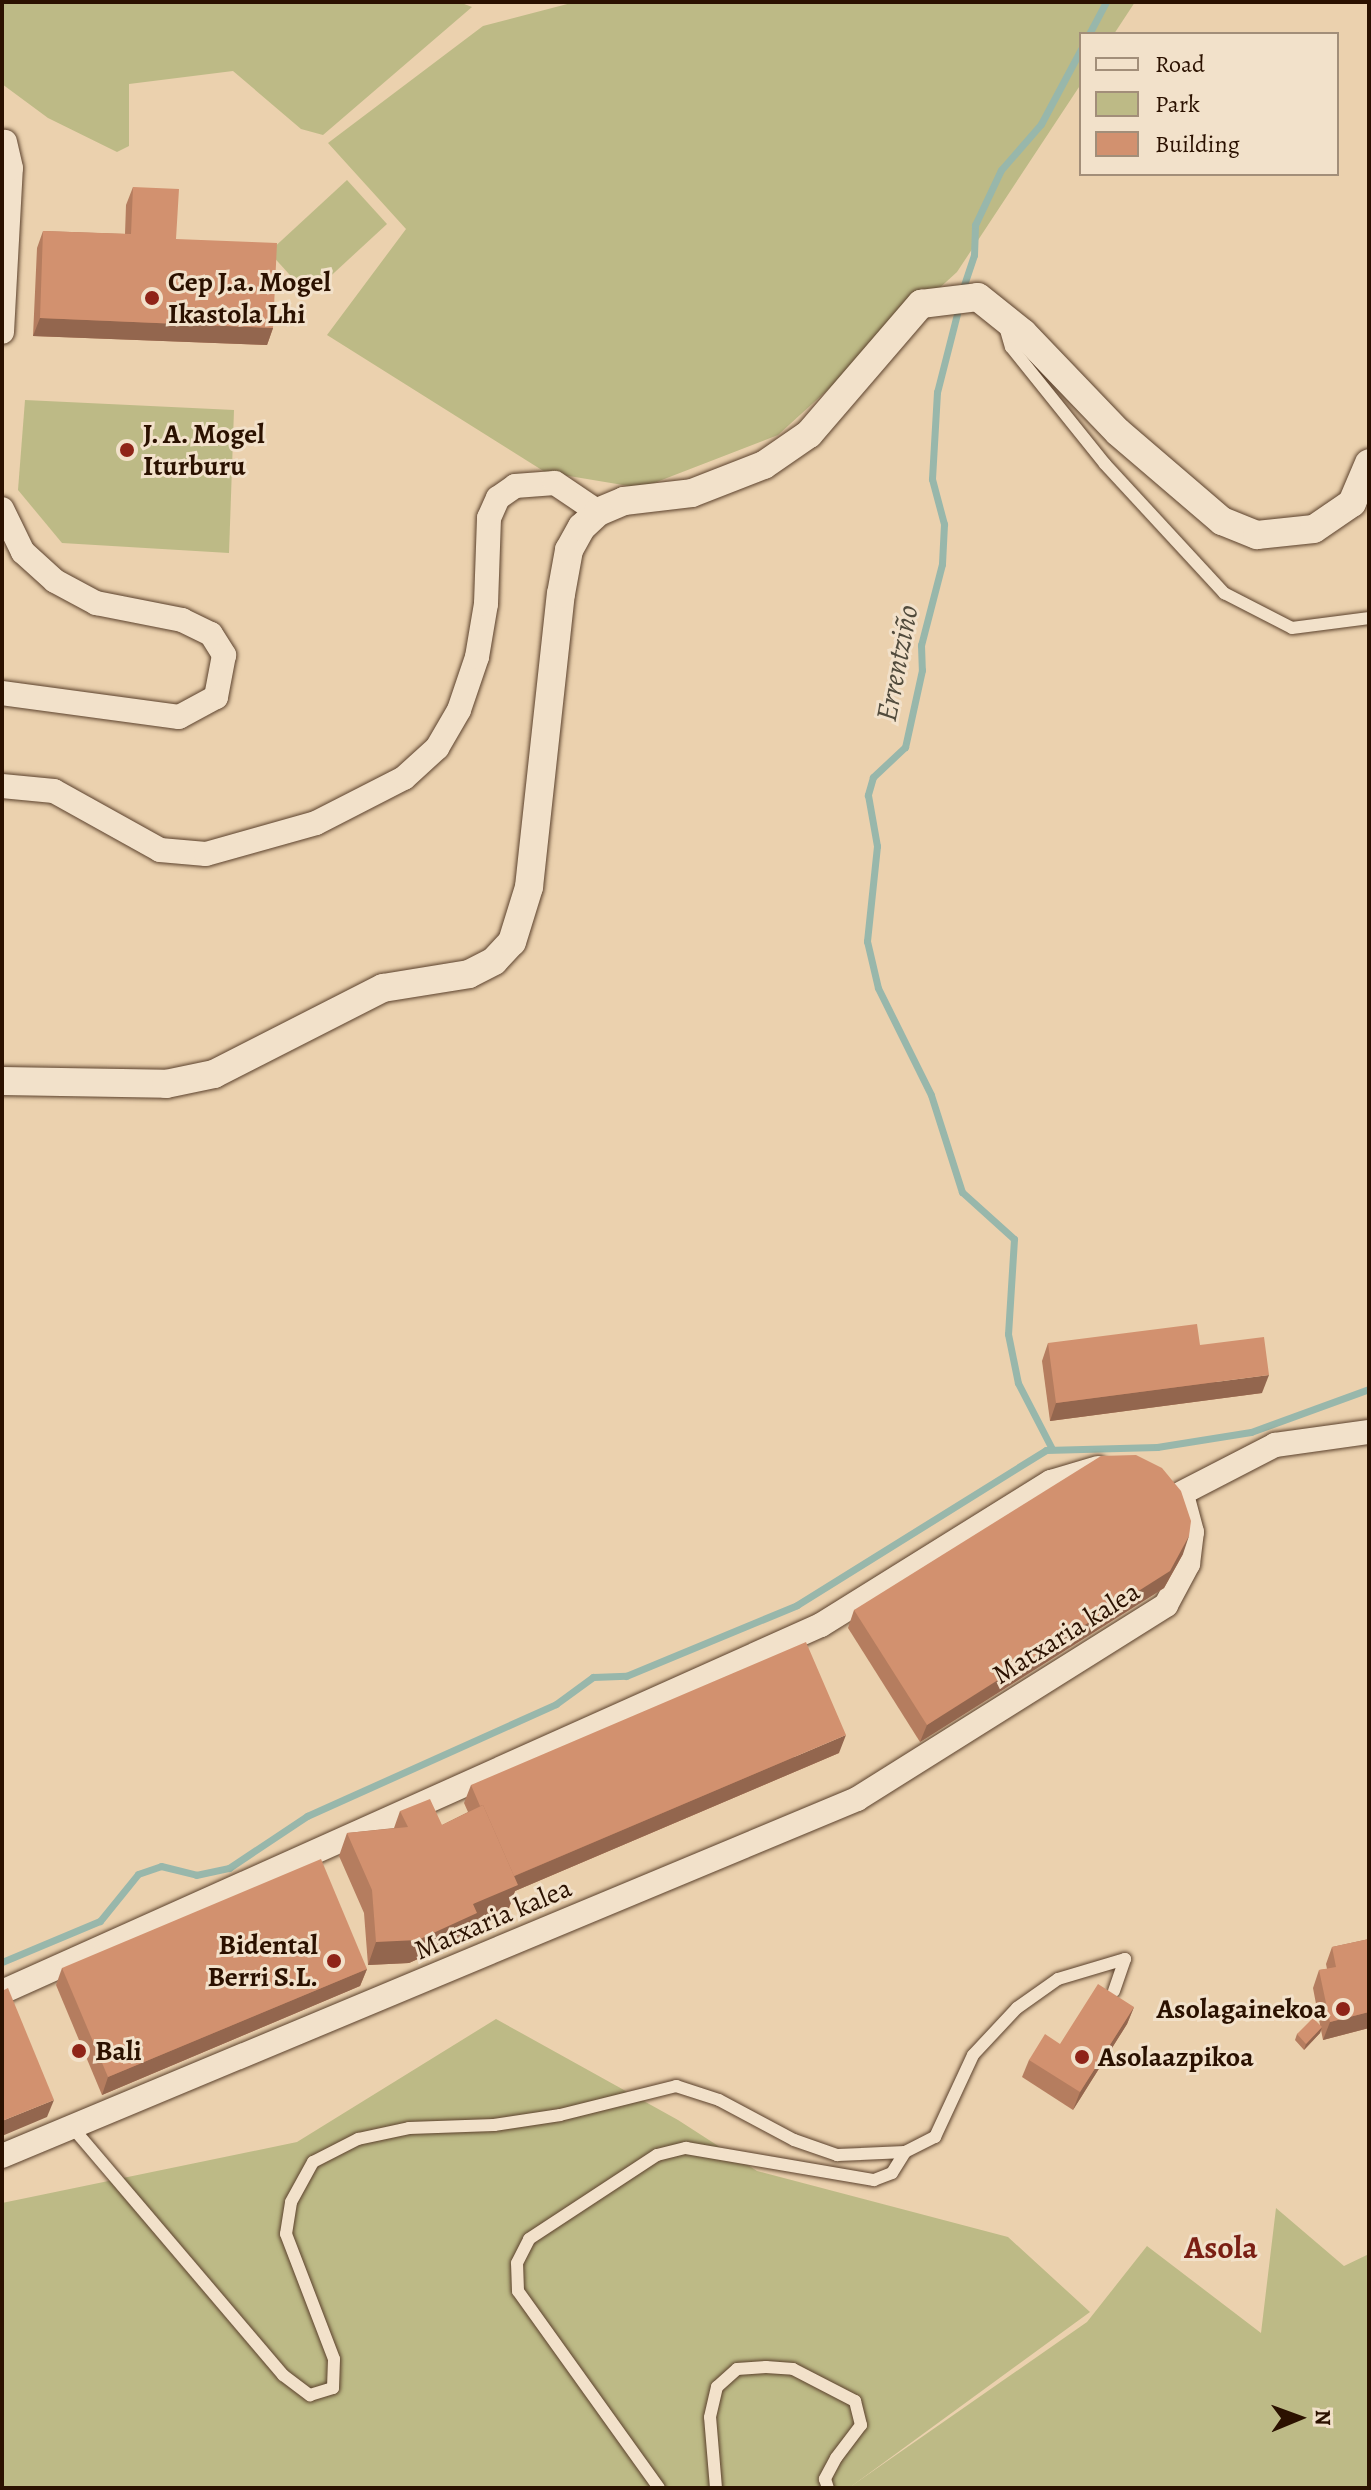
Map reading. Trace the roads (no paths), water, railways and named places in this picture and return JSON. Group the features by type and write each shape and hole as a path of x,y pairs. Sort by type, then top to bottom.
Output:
{"street":[{"path":"2,332 11,168 3,140"},
{"path":"2,1081 166,1084 214,1074 383,988 469,974 494,961 512,942 529,887 569,550 598,512 624,501 692,493 764,465 809,434 921,304 978,297 1118,432 1222,521 1257,535 1314,529 1352,503 1369,463"},
{"path":"2,786 54,791 160,850 206,854 316,823 404,778 437,748 459,710 480,644 489,518 498,498 523,484 555,483 598,512"},
{"path":"2,509 23,552 55,581 96,603 182,620 211,634 224,655 224,674 216,697 179,717 2,693"},
{"name":"Matxaria kalea","path":"2,2156 857,1799 1166,1605 1188,1564 1192,1532 1172,1486 1275,1445 1369,1432"},
{"path":"2,1992 821,1625 1051,1482 1120,1465"}],"lane":[{"path":"1003,320 1011,347 1105,464 1224,593 1292,628 1369,618"},
{"path":"72,2127 283,2375 310,2395 333,2388 334,2359 286,2234 291,2202 313,2162 358,2139 409,2128 494,2125 560,2115 676,2086 719,2100 794,2140 837,2155 905,2152 935,2137 973,2055 1017,2008 1058,1979 1125,1959 1114,1991"},
{"path":"659,2488 518,2291 517,2263 529,2239 657,2155 686,2148 874,2180 892,2173 905,2152"},
{"path":"716,2488 710,2417 717,2387 737,2369 766,2367 793,2369 855,2401 861,2425 836,2458 825,2479 828,2488"}],"waterway":[{"name":"Errentziño","path":"1090,32 1106,2"},
{"name":"Errentziño","path":"961,294 974,255 975,225 1001,170 1041,124 1079,53"},
{"name":"Errentziño","path":"959,306 937,392 932,479 944,524 942,564 921,645 922,670 905,747 873,777 868,795 877,846 867,941 878,988 931,1095 962,1192 1014,1239 1008,1334 1018,1383 1052,1449"},
{"path":"2,1962 100,1921 138,1874 161,1866 196,1875 229,1868 307,1816 556,1704 593,1677 626,1676 797,1605 1046,1450 1157,1447 1251,1432 1369,1389"}],"place":[{"name":"Cep J.a. Mogel Ikastola Lhi","path":"152,298"},
{"name":"J. A. Mogel Iturburu","path":"127,450"},
{"name":"Bidental Berri S.L.","path":"334,1961"},
{"name":"Asolagainekoa","path":"1343,2009"},
{"name":"Bali","path":"79,2051"},
{"name":"Asolaazpikoa","path":"1082,2057"}],"district":[{"name":"Asola","path":"1221,2247"}]}
